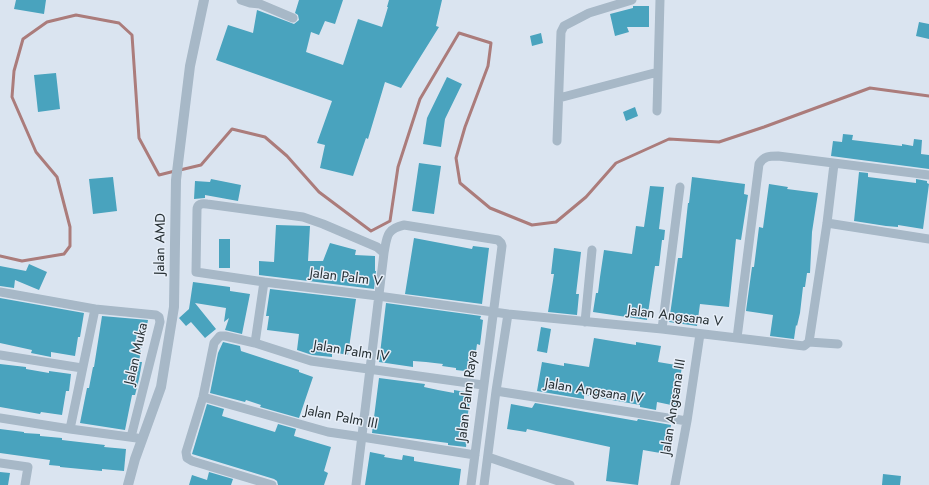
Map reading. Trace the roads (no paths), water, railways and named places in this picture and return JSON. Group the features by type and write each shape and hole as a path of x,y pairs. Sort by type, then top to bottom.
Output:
{"street":[{"name":"Jalan AMD","path":"128,485 142,439 161,388 172,321 174,307 176,180 190,66 204,0"},
{"path":"241,0 260,4 293,18"},
{"path":"557,141 561,32 564,26 589,13 632,0"},
{"path":"657,110 660,0"},
{"path":"558,98 658,72"},
{"path":"737,338 759,164 762,159 778,156 929,175"},
{"path":"809,342 827,223 834,164"},
{"path":"662,329 680,187"},
{"name":"Jalan Palm V","path":"384,253 376,247 303,217 204,204 198,206 197,208 196,272 508,314"},
{"path":"827,223 929,239"},
{"name":"Jalan Palm Raya","path":"356,485 371,369 378,296 387,236 396,226 404,224 453,234 498,240 502,246 471,485"},
{"path":"585,322 592,250"},
{"path":"255,343 264,282"},
{"path":"0,292 95,309 70,429"},
{"name":"Jalan Muka","path":"95,309 156,315 159,318 160,322 132,437"},
{"path":"484,485 508,314"},
{"name":"Jalan Angsana V","path":"508,314 662,329 804,346 809,342 838,344"},
{"name":"Jalan Angsana III","path":"675,485 687,421 700,334"},
{"name":"Jalan Palm IV","path":"204,397 214,343 218,338 225,336 255,343 311,360 483,385"},
{"path":"0,355 82,368"},
{"name":"Jalan Angsana IV","path":"496,391 687,421"},
{"path":"204,397 186,452 187,458 192,461 272,485"},
{"name":"Jalan Palm III","path":"204,397 328,432 362,436 475,455"},
{"path":"0,418 142,439"},
{"path":"488,457 570,485"},
{"path":"0,463 28,466 25,485"}],"waterway":[{"path":"0,256 22,261 64,254 70,246 70,227 57,177 36,152 12,97 14,71 23,39 47,22 76,15 119,23 132,35 139,138 159,175 175,171"},
{"path":"180,170 201,165 232,129 265,137 287,156 319,192 371,231 390,221 398,167 420,99 459,33 491,43 488,66 465,127 456,158 460,183 490,208 532,225 556,222 586,197 616,163 669,139 719,142 870,88 929,96"}]}
